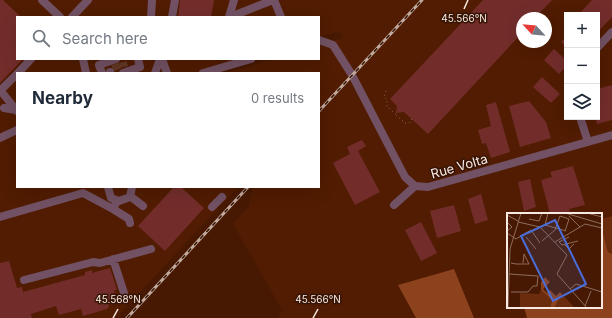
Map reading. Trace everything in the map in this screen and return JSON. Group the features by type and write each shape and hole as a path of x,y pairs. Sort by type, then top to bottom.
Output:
{"street":[{"path":"42,0 59,16"},
{"path":"73,16 88,0"},
{"path":"151,16 152,0"},
{"path":"172,16 175,0"},
{"path":"229,16 234,0"},
{"path":"232,16 274,0 281,16"},
{"path":"600,45 612,32"},
{"name":"Rue Volta","path":"320,40 333,45 352,76 404,177 415,186 428,188 612,135"},
{"path":"18,72 30,60"},
{"path":"82,60 86,72"},
{"path":"113,66 140,67 138,60"},
{"path":"155,72 161,60"},
{"path":"161,60 167,72"},
{"path":"206,72 248,60"},
{"path":"16,74 0,90 16,110"},
{"path":"4,108 16,111"},
{"path":"581,120 588,142"},
{"path":"0,138 16,130"},
{"path":"394,205 415,186"},
{"path":"108,188 109,194 117,201 123,201 130,196 132,188"},
{"path":"0,217 83,193 129,219 130,224"},
{"path":"130,196 144,206"},
{"path":"212,207 222,196"},
{"path":"113,209 117,201"},
{"path":"24,280 93,262 100,263 151,249"},
{"path":"113,259 124,293"}],"path":[{"path":"386,91 384,97 387,100 387,106 405,123 409,123 412,120"}],"shaded area":[{"path":"0,0 612,0 612,216 602,219 602,213 507,213 507,308 524,308 527,318 474,318 454,269 398,285 416,318 278,318 282,310 233,224 249,206 253,188 320,188 320,72 229,72 270,60 320,60 320,45 343,38 340,31 320,37 320,16 16,16 16,60 247,60 209,72 16,72 16,188 237,188 116,318 0,318"},
{"path":"612,216 612,254 608,252 602,229 602,219"},
{"path":"602,229 608,252 612,254 612,318 527,318 524,308 602,308"},
{"path":"454,269 474,318 416,318 398,285"}],"building":[{"path":"0,0 3,0 20,16 16,16 16,60 22,60 0,83"},
{"path":"180,0 214,0 211,16 178,16"},
{"path":"483,0 552,0 541,12 516,12 516,39 428,134 404,112 396,113 397,106 390,99"},
{"path":"592,0 612,0 612,17 600,30 600,12 581,12"},
{"path":"554,49 564,58 564,68 559,74 544,60"},
{"path":"542,77 560,94 551,103 533,87"},
{"path":"612,85 612,120 597,124 596,120 600,120 600,88"},
{"path":"529,101 546,122 551,138 520,147 509,106"},
{"path":"496,102 510,152 491,158 486,143 482,144 478,130 491,126 486,105"},
{"path":"362,140 366,146 358,151 380,192 355,205 333,163 350,154 347,147"},
{"path":"573,166 585,205 569,209 570,213 550,213 541,180 552,177 550,172"},
{"path":"530,179 536,207 524,211 518,182"},
{"path":"173,188 182,188 204,208 165,251 138,226"},
{"path":"481,194 488,220 475,224 468,199"},
{"path":"454,205 461,231 437,238 430,211"},
{"path":"421,222 437,253 421,261 405,230"},
{"path":"9,261 17,288 22,287 23,292 85,275 85,272 92,270 92,273 110,268 117,290 114,290 115,293 110,295 111,300 108,301 109,306 107,309 83,316 81,309 59,315 56,306 31,314 32,318 0,318 0,263"}],"tunnel":[{"path":"123,62 124,67"},
{"path":"115,64 117,70"}],"railway":[{"path":"320,110 422,0"},
{"path":"127,318 247,188"}]}
